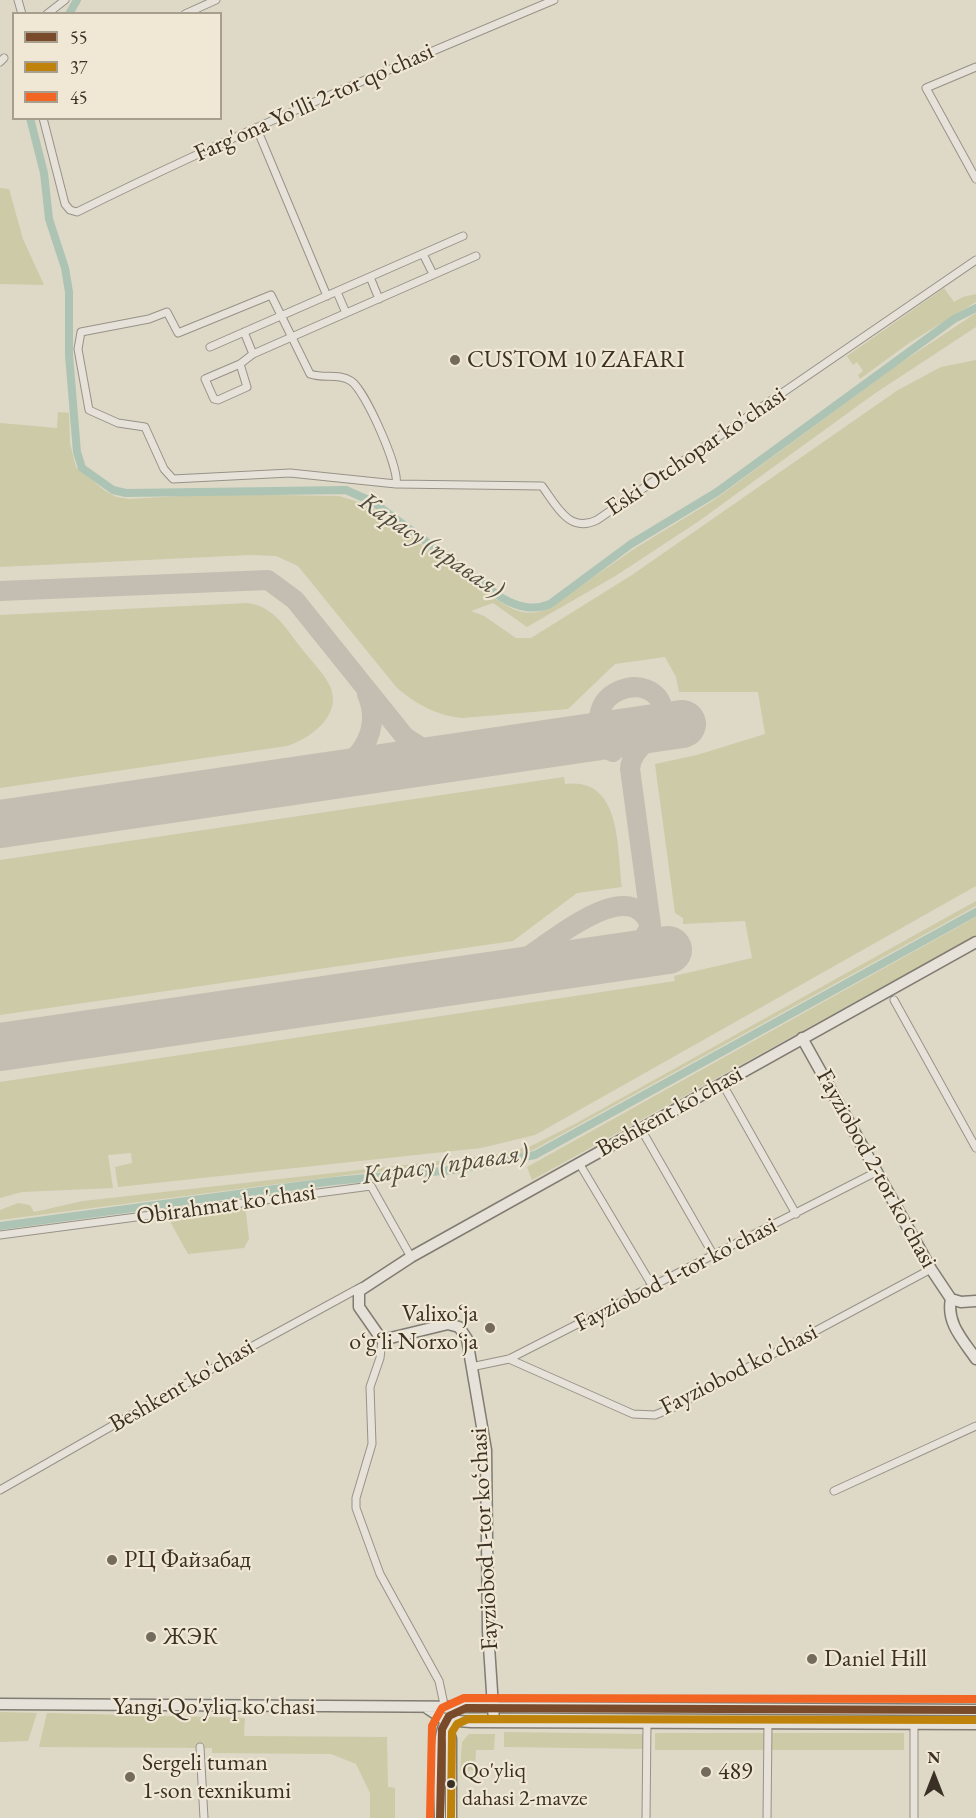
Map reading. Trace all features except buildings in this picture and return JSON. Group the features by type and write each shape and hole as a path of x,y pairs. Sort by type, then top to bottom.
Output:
{"street":[{"path":"50,12 65,0"},
{"path":"189,12 216,0"},
{"name":"Farg'ona Yo'lli 2-tor qo'chasi","path":"44,120 65,204 70,210 77,212 160,171 403,63 554,0"},
{"path":"976,67 927,88 976,179"},
{"path":"257,129 327,296"},
{"path":"210,347 464,236"},
{"path":"423,254 433,274"},
{"path":"240,364 247,387 218,400 214,399 205,379 240,364 254,354 476,256"},
{"name":"Eski Otchopar ko'chasi","path":"396,484 396,468 359,388 342,377 310,374 271,295 178,333 166,312 149,319 84,330 79,338 78,349 89,410 118,423 145,427 164,469 173,479 290,473 396,484 542,486 567,519 577,524 590,523 976,260"},
{"path":"370,277 379,299"},
{"path":"337,292 346,313"},
{"path":"244,332 254,354"},
{"name":"Beshkent ko'chasi","path":"0,1490 229,1359 366,1285 411,1257 976,942"},
{"path":"894,1000 976,1148"},
{"name":"Fayziobod 2-tor ko'chasi","path":"802,1038 931,1269 951,1299"},
{"path":"722,1083 796,1214"},
{"path":"641,1129 714,1256"},
{"path":"579,1163 653,1287"},
{"name":"Fayziobod 1-tor ko'chasi","path":"471,1367 509,1359 878,1171"},
{"name":"Obirahmat ko'chasi","path":"0,1235 371,1186 411,1257"},
{"name":"Fayziobod ko'chasi","path":"509,1359 633,1414 655,1415 674,1407 931,1269"},
{"name":"Beshkent ko'chasi","path":"359,1307 358,1294 366,1285"},
{"path":"345,1296 352,1298 382,1340 380,1358 370,1388 373,1436 356,1498 356,1508 380,1574 439,1681 445,1708 445,1720 440,1739 440,1818"},
{"path":"976,1301 961,1302 951,1299 949,1310 951,1320 976,1359"},
{"name":"Fayziobod 1-tor koʻchasi","path":"382,1340 444,1324 462,1329 467,1339 486,1450 488,1630 494,1722"},
{"path":"834,1491 976,1426"},
{"name":"Yangi Qo'yliq ko'chasi","path":"0,1704 976,1710"},
{"path":"427,1708 445,1720 471,1722 976,1724"},
{"name":"Yangi Qo'yliq ko'chasi","path":"445,1720 454,1712 466,1708"},
{"path":"898,1710 898,1724"},
{"path":"445,1720 451,1739 451,1818"},
{"path":"451,1739 459,1726 471,1722"},
{"path":"646,1818 647,1724"},
{"path":"767,1818 768,1724"},
{"path":"914,1724 914,1818"},
{"path":"200,1747 204,1818"}],"shaded area":[{"path":"0,188 9,189 23,239 44,285 0,284"},
{"path":"944,288 954,302 976,294 976,302 909,343 860,379 858,375 863,371 857,362 853,365 847,356"},
{"path":"976,313 976,327 874,394 699,521 617,575 527,627 493,603 471,611 484,616 516,638 531,638 632,575 898,390 941,367 976,360 976,886 535,1135 481,1148 118,1187 115,1167 132,1163 131,1153 108,1155 113,1188 22,1192 0,1198 0,1082 675,981 674,976 752,958 745,921 683,924 683,918 675,913 655,764 697,755 765,734 758,692 679,692 676,677 665,657 615,664 568,709 462,718 435,712 397,688 298,566 276,556 250,555 0,567 0,423 57,428 58,412 69,413 70,444 76,467 116,497 129,499 214,494 339,496 368,505 496,599 515,610 528,613 549,608 634,549 714,500 899,364"},
{"path":"248,603 266,609 279,620 321,671 330,686 333,697 332,707 328,716 314,732 287,746 0,788 0,615"},
{"path":"564,777 565,784 584,785 597,791 607,803 617,836 622,887 577,893 513,941 0,1015 0,860"},
{"path":"976,901 976,906 533,1150 510,1157 347,1175 0,1220 0,1210 18,1203 30,1205 34,1212 83,1201 494,1155 531,1146 575,1124"},
{"path":"976,917 976,935 532,1180 527,1167"},
{"path":"245,1205 249,1239 244,1248 188,1254 167,1216"},
{"path":"0,1712 37,1713 28,1741 0,1742"},
{"path":"47,1713 245,1718 244,1736 387,1737 388,1787 395,1788 395,1818 370,1818 370,1793 356,1764 331,1754 212,1753 212,1748 39,1747"},
{"path":"504,1732 645,1734 645,1749 504,1747"},
{"path":"655,1733 904,1733 904,1750 655,1750"},
{"path":"469,1734 495,1734 494,1750 476,1750 475,1770 460,1771 462,1742"}],"waterway":[{"name":"Карасу (правая)","path":"70,12 77,0"},
{"name":"Карасу (правая)","path":"31,120 44,173 49,219 65,268 69,292 69,355 77,452 82,468 113,490 126,493 346,490 373,502 502,598 526,607 550,604 631,544 717,492 954,319 976,308"},
{"name":"Карасу (правая)","path":"0,1226 334,1181 453,1170 535,1155 976,912"}],"taxiway":[{"path":"0,591 268,580 295,600 405,737 430,753 468,756"},
{"path":"611,751 600,730 600,713 607,699 619,691 633,687 647,689 658,697 663,711 662,719 659,727 636,753 630,769 651,925 640,944 622,957"},
{"path":"322,777 346,765 364,746 372,721 367,694"},
{"path":"564,742 592,742 613,752"},
{"path":"496,975 511,968 578,923 601,911 623,906 640,911 652,930"},
{"path":"596,961 622,967 636,964"}],"runway":[{"path":"0,824 682,724"},
{"path":"0,1047 668,950"}],"transit line":[{"name":"45","path":"430,1818 432,1726 442,1708 464,1698 976,1699"},
{"name":"55","path":"440,1818 442,1729 449,1716 466,1708 976,1710"},
{"name":"37","path":"451,1818 452,1732 457,1724 468,1719 976,1720"}],"place":[{"name":"CUSTOM 10 ZAFARI","path":"455,360"},
{"name":"Valixoʻja oʻgʻli Norxoʻja","path":"490,1328"},
{"name":"РЦ Файзабад","path":"112,1560"},
{"name":"ЖЭК","path":"151,1637"},
{"name":"Daniel Hill","path":"812,1659"},
{"name":"489","path":"706,1772"},
{"name":"Sergeli tuman 1-son texnikumi","path":"130,1777"},
{"name":"Qo'yliq dahasi 2-mavze","path":"451,1784"}]}
